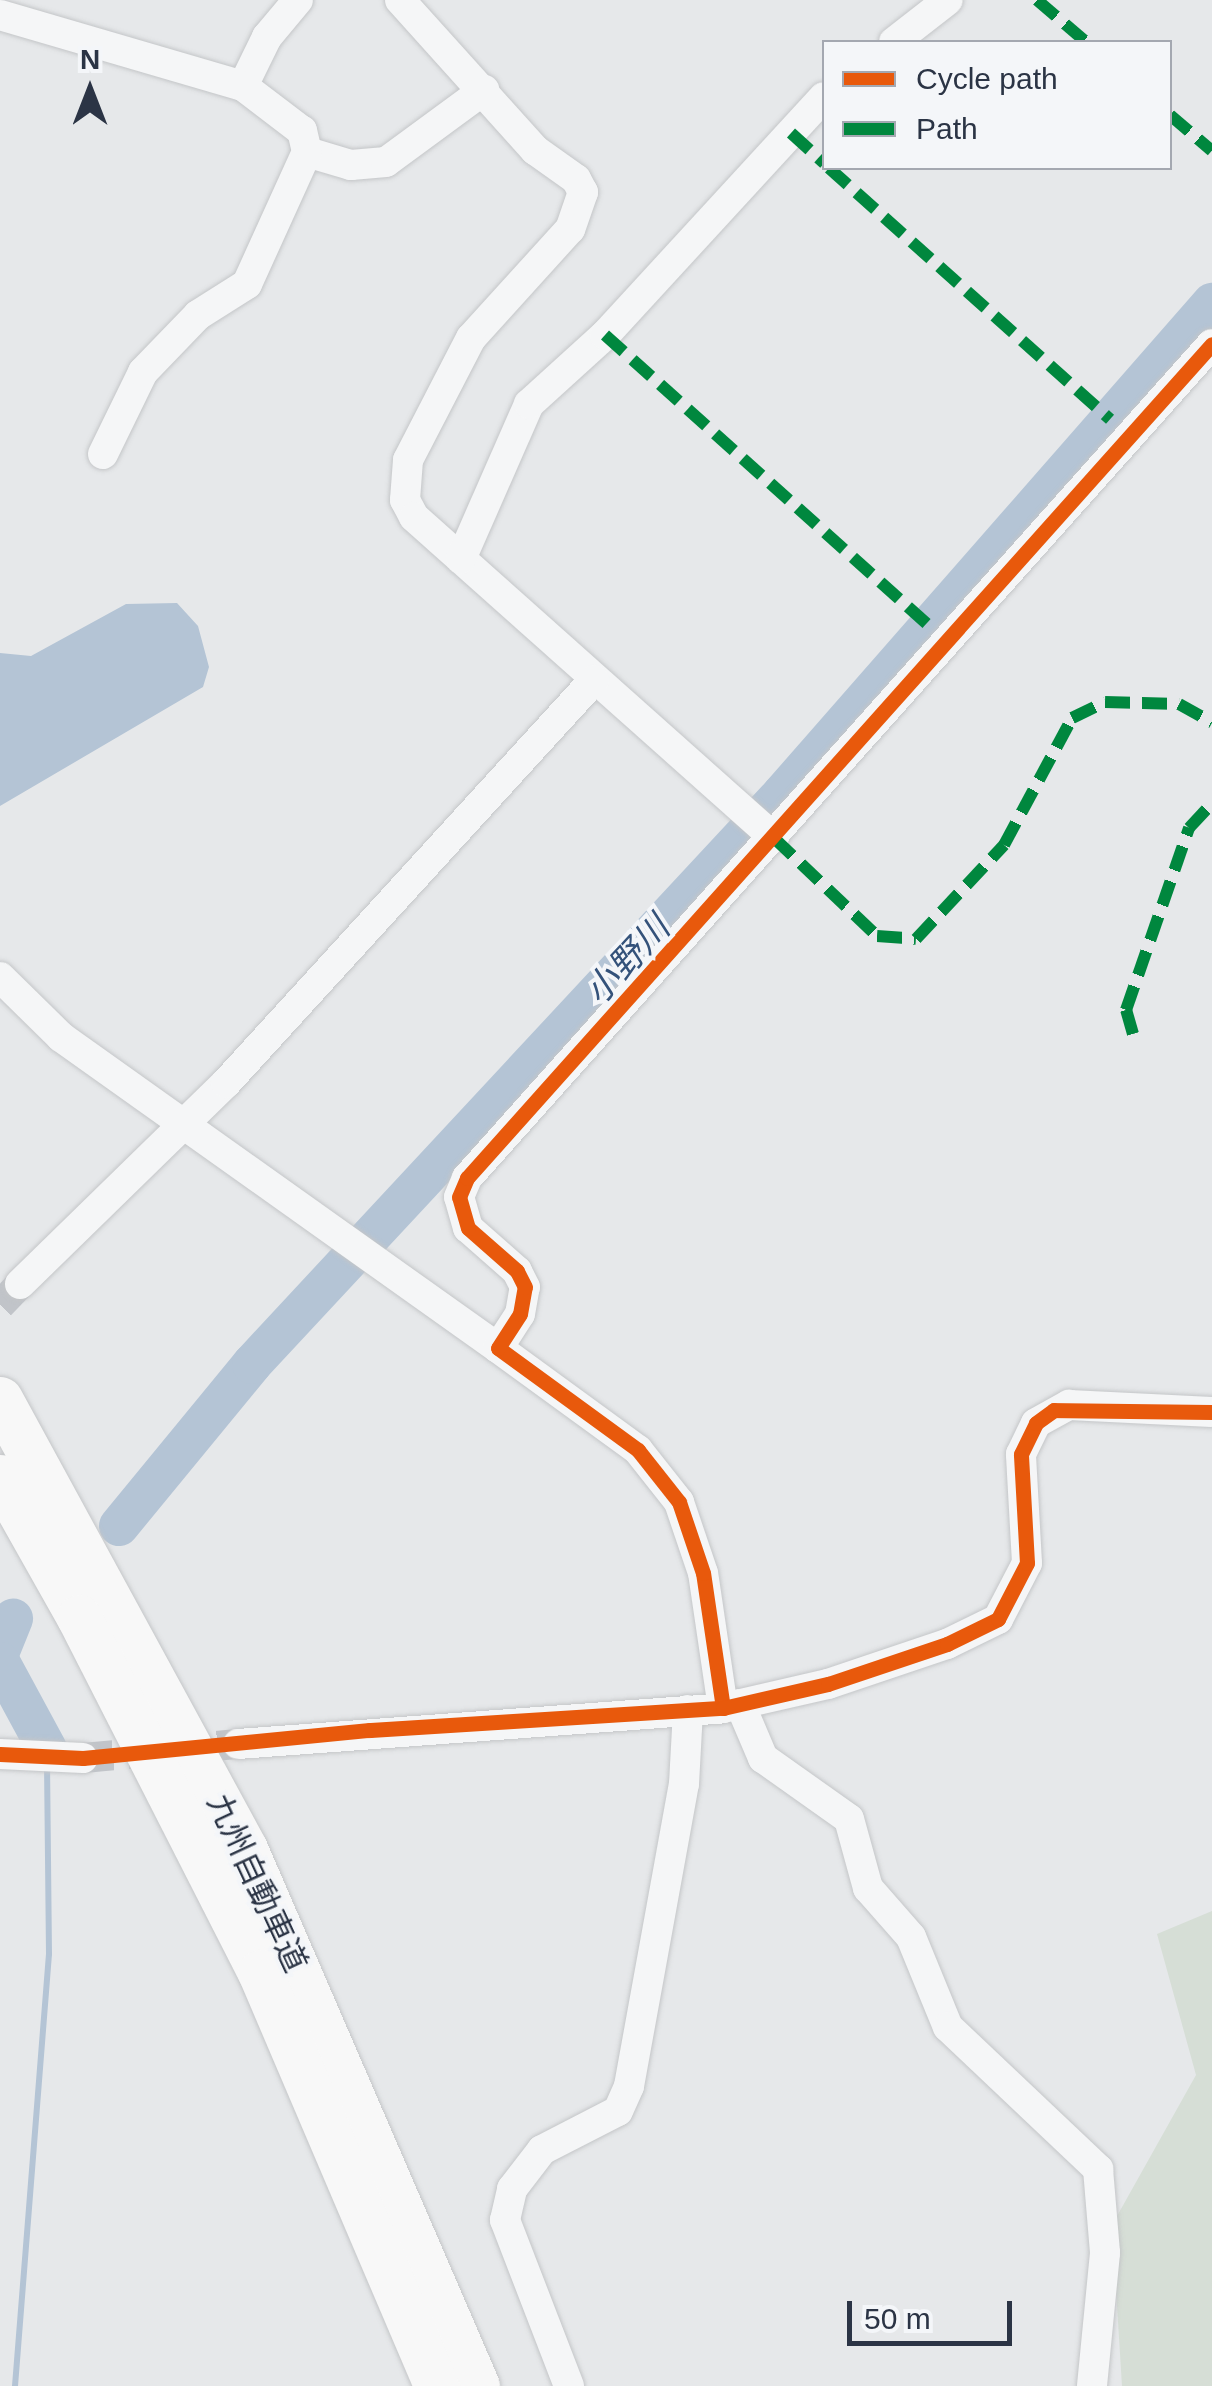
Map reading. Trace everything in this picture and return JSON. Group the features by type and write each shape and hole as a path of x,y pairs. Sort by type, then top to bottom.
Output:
{"highway":[{"name":"九州自動車道","path":"0,1398 245,1849 477,2386"},
{"name":"九州自動車道","path":"0,1478 88,1635 252,1956 437,2386"}],"street":[{"path":"244,86 266,36 298,0"},
{"path":"400,0 535,150 576,179 583,208 471,338 408,460 405,500 414,517 769,834"},
{"path":"897,40 948,0"},
{"path":"0,15 244,86 302,132 307,152 247,284 198,315 143,372 103,454"},
{"path":"307,152 351,166 386,162 484,90"},
{"path":"461,559 529,404 606,335 822,99"},
{"path":"498,1348 520,1314 524,1287 461,1215 467,1178 769,834 1212,344"},
{"path":"20,1284 182,1127 594,680"},
{"path":"0,977 60,1037 638,1450 679,1502 703,1573 731,1706 764,1758 849,1819 868,1888 912,1936 948,2027 1098,2169 1106,2253 1092,2386"},
{"path":"238,1744 731,1706 828,1684 947,1644 998,1620 1026,1563 1022,1454 1036,1424 1054,1410 1212,1412"},
{"path":"568,2386 506,2220 512,2189 542,2150 618,2111 628,2086 684,1784 688,1710"},
{"path":"10,1755 83,1758"}],"shaded area":[{"path":"1212,1911 1212,2386 1122,2386 1112,2225 1196,2075 1157,1934"}],"water":[{"path":"177,603 198,626 209,667 203,687 0,806 0,653 31,656 126,604"}],"waterway":[{"name":"小野川","path":"119,1526 252,1364 782,794 1212,303"},
{"name":"小野川","path":"0,1651 13,1619"},
{"name":"小野川","path":"0,1662 47,1749"},
{"path":"15,2386 49,1954 47,1765"}],"tunnel":[{"path":"0,1305 20,1284"},
{"path":"83,1758 238,1744"}],"marked path":[{"path":"1037,0 1084,40"},
{"path":"1172,117 1212,151"},
{"path":"791,133 822,161"},
{"path":"831,170 1110,419"},
{"path":"605,335 929,626"},
{"path":"774,838 877,936 916,939 1004,845 1072,718 1105,702 1179,704 1212,722"},
{"path":"1133,1034 1126,1010 1189,828 1212,803"}],"cycle path":[{"path":"723,1708 703,1573 679,1502 638,1450 498,1348 520,1314 525,1287 517,1271 468,1228 459,1197 467,1178 1212,344"},
{"path":"0,1754 83,1758 370,1730 723,1708 828,1684 947,1644 998,1619 1027,1563 1021,1454 1036,1423 1054,1410 1212,1412"}]}
